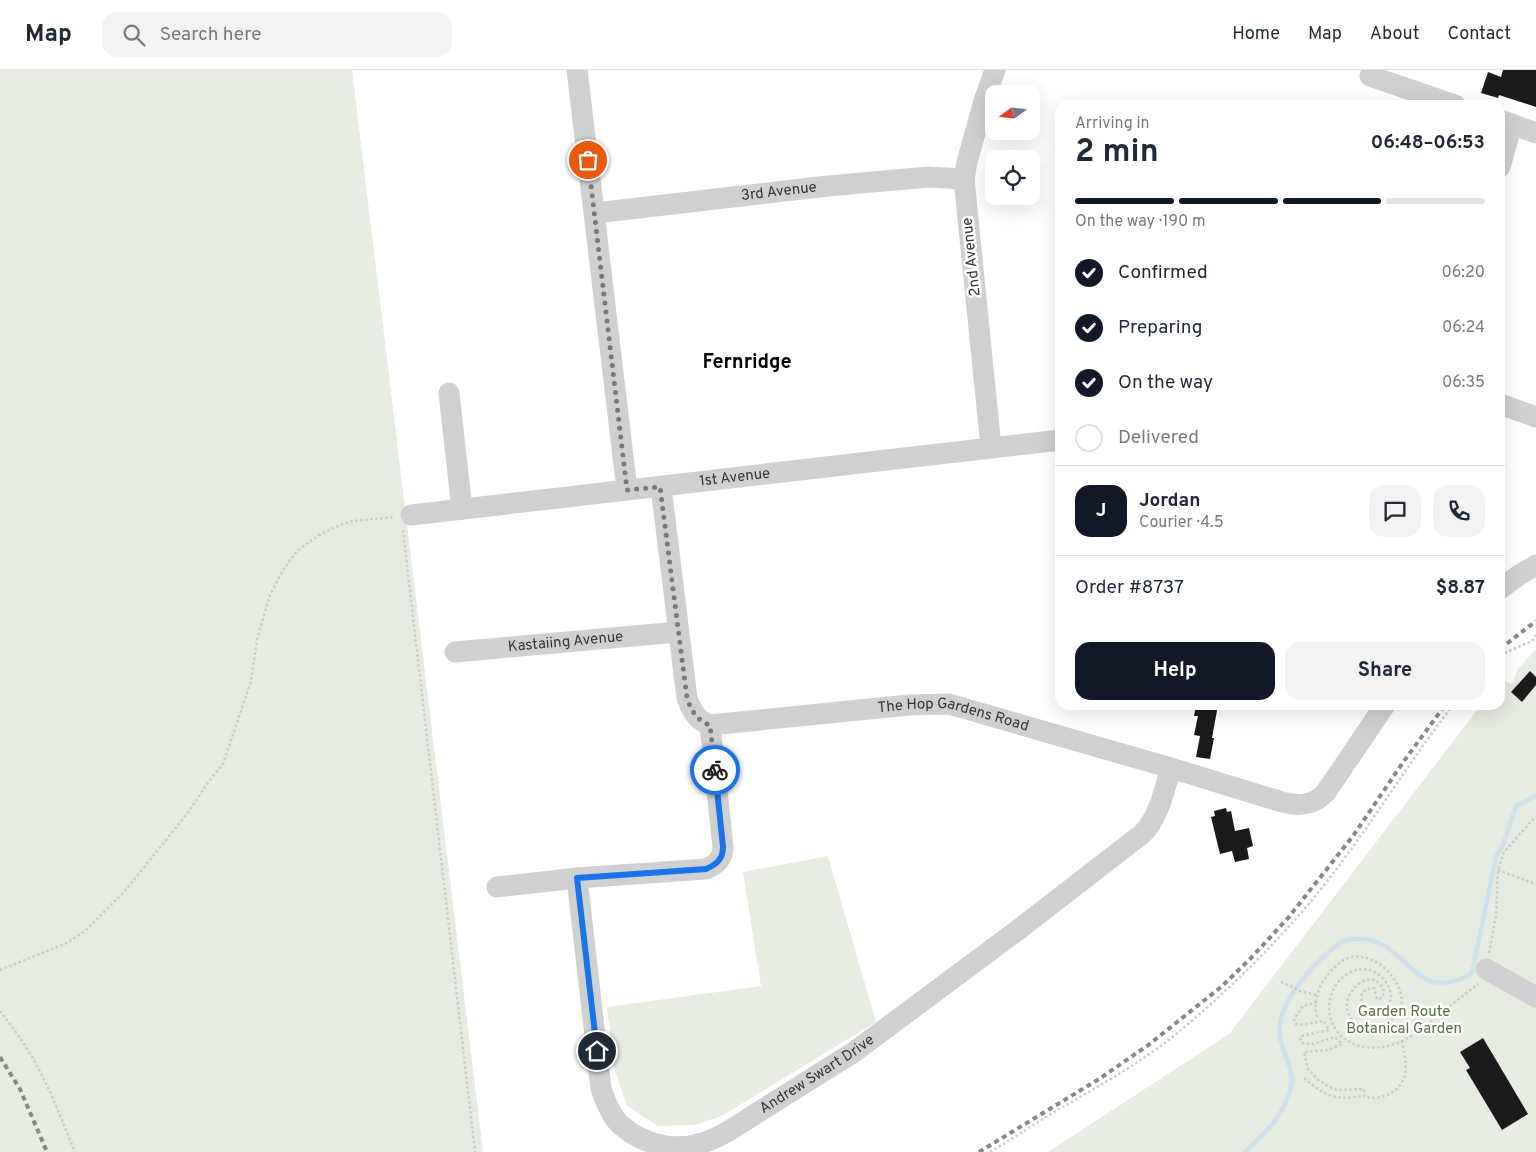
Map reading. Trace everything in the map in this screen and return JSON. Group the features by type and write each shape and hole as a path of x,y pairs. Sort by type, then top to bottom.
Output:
{"street":[{"name":"2nd Avenue","path":"991,447 964,179 967,162 994,70"},
{"path":"577,71 627,490"},
{"path":"1370,76 1440,100"},
{"path":"1506,122 1536,133"},
{"name":"3rd Avenue","path":"595,213 911,178 964,179"},
{"path":"449,393 462,509"},
{"path":"1505,406 1536,417"},
{"name":"1st Avenue","path":"407,516 1055,441"},
{"path":"497,887 577,878 706,869 720,860 723,855 710,725 699,719 692,710 687,698 660,487"},
{"path":"1505,585 1536,565"},
{"name":"Kastaiing Avenue","path":"455,652 678,632"},
{"name":"The Hop Gardens Road","path":"710,725 909,705 949,704 1292,805 1302,806 1319,800 1326,792 1382,710"},
{"name":"Andrew Swart Drive","path":"577,878 601,1089 608,1106 617,1122 637,1138 655,1148 662,1151 691,1148 711,1142 728,1132 854,1052 1018,930 1149,828 1154,819 1171,768"},
{"path":"1486,969 1536,997"}],"path":[{"path":"0,970 68,943 86,931 124,892 187,814 223,764 251,680 257,639 270,595 283,570 297,551 319,535 340,525 374,518 407,516 475,1152"},
{"path":"1505,653 1532,641 1536,634"},
{"path":"990,1152 1083,1097 1168,1040 1253,966 1327,881 1426,739 1449,710"},
{"path":"1317,1017 1315,1008 1317,995 1323,979 1344,960 1357,957 1373,960 1388,972 1400,990 1402,1001 1396,1016 1389,1022 1379,1026 1368,1027 1358,1024 1351,1019 1348,1012 1348,997 1352,990 1360,983 1373,980 1382,986 1384,995 1379,1000 1377,999 1374,988 1370,988 1362,994 1361,1002 1369,1012 1381,1010 1389,1004 1391,998 1387,982 1378,974 1360,970 1345,976 1335,986 1328,1012 1338,1032 1350,1042 1369,1047 1381,1047 1402,1042 1479,984 1486,969 1496,916 1498,870 1504,852 1536,816"},
{"path":"1498,870 1536,884"},
{"path":"1281,982 1299,991 1317,995"},
{"path":"1316,1002 1303,1006 1294,1019 1296,1024 1324,1021 1329,1030 1302,1036 1300,1038 1302,1043 1313,1044 1335,1037 1342,1044 1328,1050 1304,1052 1308,1069 1318,1080 1330,1087 1337,1090 1364,1089 1364,1096"},
{"path":"0,1011 18,1034 37,1066 75,1152"},
{"path":"1304,1078 1320,1091 1332,1097 1385,1096 1393,1092 1400,1085 1405,1074 1402,1042"}],"green space":[{"path":"0,70 352,70 483,1152 0,1152"},
{"name":"Garden Route Botanical Garden","path":"1536,649 1536,1152 1048,1152 1229,1034 1477,710 1505,710 1505,682 1512,684 1518,669"},
{"path":"828,856 876,1022 722,1116 695,1125 658,1126 627,1106 614,1068 607,1007 761,986 743,872"}],"building":[{"path":"1503,70 1536,70 1536,107 1499,95 1498,98 1481,93 1488,72 1501,77"},
{"path":"1530,671 1536,677 1536,685 1522,702 1511,692"},
{"path":"1195,710 1217,710 1210,759 1196,757 1200,736 1194,735 1198,716 1194,716"},
{"path":"1226,808 1227,812 1231,811 1235,831 1249,828 1253,846 1247,848 1249,859 1235,862 1232,851 1220,854 1211,817 1215,816 1214,811"},
{"path":"1483,1038 1528,1114 1502,1130 1466,1070 1470,1068 1460,1052"}],"waterway":[{"path":"1245,1152 1275,1121 1290,1092 1292,1076 1281,1042 1280,1025 1288,1002 1303,979 1338,944 1345,940 1355,939 1376,942 1389,949 1423,978 1437,983 1452,982 1472,973 1496,857 1503,845 1516,806 1536,796"}],"railway":[{"path":"1505,645 1536,621"},
{"path":"979,1152 1099,1079 1147,1046 1221,987 1288,918 1353,836 1441,710"},
{"path":"0,1057 20,1089 47,1152"}],"way so far":[{"path":"588,160 627,490 660,487 687,698 692,710 699,719 710,725 715,770"}],"district":[{"name":"Fernridge","path":"747,363"}],"route":[{"path":"597,1051 577,878 706,869 717,863 723,855 723,847 715,770"}]}
